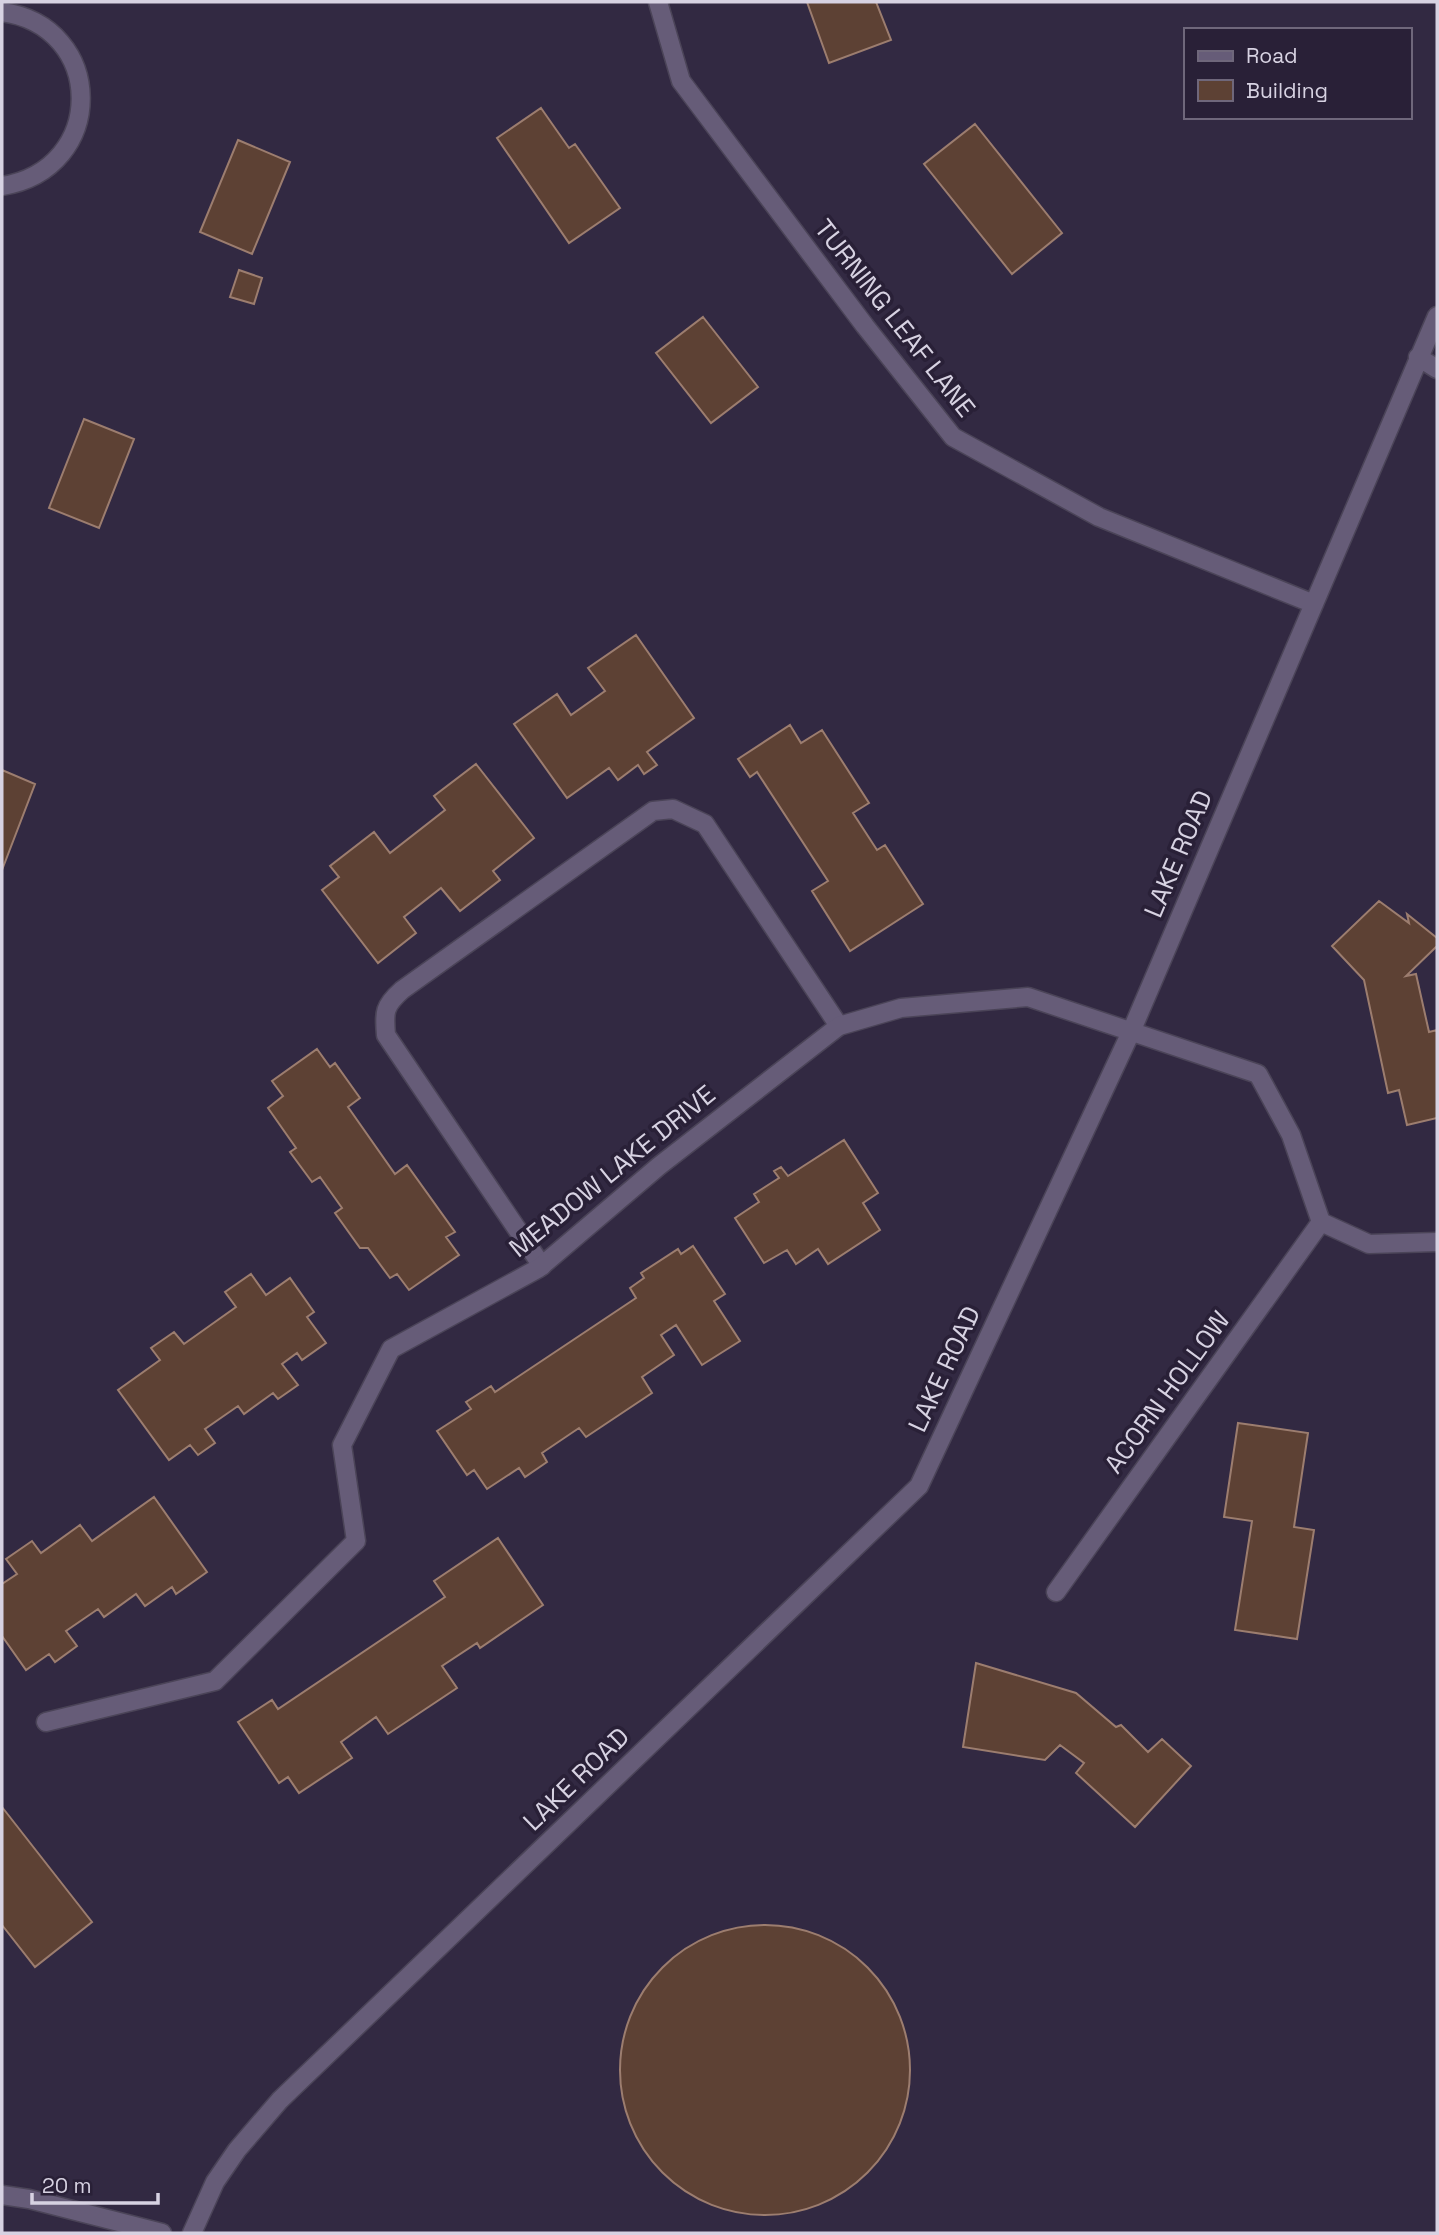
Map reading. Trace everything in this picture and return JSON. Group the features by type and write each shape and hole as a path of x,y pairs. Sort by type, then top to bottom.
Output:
{"street":[{"name":"TURNING LEAF LANE","path":"659,2 681,81 865,326 953,437 1099,517 1314,604"},
{"path":"2,12 31,20 48,30 62,44 79,78 81,98 74,135 64,152 34,177 2,186"},
{"name":"LAKE ROAD","path":"192,2233 215,2182 237,2150 280,2100 919,1486 1131,1032 1437,316"},
{"path":"1418,357 1437,369"},
{"path":"542,1266 386,1035 384,1017 388,1002 402,990 653,811 673,809 705,824 839,1026"},
{"name":"MEADOW LAKE DRIVE","path":"46,1722 215,1681 356,1541 342,1445 391,1349 542,1266 659,1166 839,1026 901,1009 1028,997 1258,1074 1291,1135 1321,1222"},
{"path":"1321,1222 1369,1244 1437,1242"},
{"name":"ACORN HOLLOW","path":"1056,1592 1321,1222"},
{"path":"2,2195 29,2199 162,2233"}],"building":[{"path":"807,2 876,2 891,40 829,63"},
{"path":"541,108 569,148 575,144 620,208 569,243 497,138"},
{"path":"975,124 1062,233 1012,274 924,164"},
{"path":"238,140 290,162 252,254 200,232"},
{"path":"239,270 262,278 254,304 230,297"},
{"path":"703,317 758,387 711,423 656,353"},
{"path":"84,419 134,439 99,528 49,508"},
{"path":"636,635 694,718 647,752 657,765 644,774 638,765 618,780 609,768 567,798 514,724 557,694 571,715 605,691 588,668"},
{"path":"790,725 801,743 822,730 869,803 853,813 877,850 885,845 923,904 850,951 812,891 828,881 757,772 750,777 738,759"},
{"path":"476,764 534,838 493,871 500,880 460,911 441,888 404,917 416,933 378,963 322,890 339,877 330,866 374,832 390,853 445,810 434,796"},
{"path":"2,770 35,784 2,870"},
{"path":"1379,901 1409,923 1407,914 1437,938 1437,946 1406,976 1416,974 1429,1032 1437,1030 1437,1118 1407,1125 1399,1090 1388,1093 1364,980 1332,946"},
{"path":"317,1049 330,1067 335,1063 360,1098 348,1107 395,1174 407,1165 455,1232 446,1237 459,1255 409,1290 397,1274 390,1278 368,1248 360,1248 335,1213 342,1208 320,1177 312,1182 290,1152 296,1148 268,1108 283,1096 272,1081"},
{"path":"844,1140 878,1193 863,1203 880,1230 828,1264 818,1249 796,1264 787,1250 764,1263 735,1218 759,1202 754,1194 779,1178 774,1171 781,1167 788,1176"},
{"path":"693,1246 725,1294 714,1301 740,1341 702,1365 676,1325 661,1335 674,1355 642,1377 652,1393 586,1437 579,1428 542,1453 547,1462 525,1477 519,1468 487,1489 474,1470 467,1475 437,1431 471,1409 466,1402 491,1386 495,1392 636,1298 630,1288 644,1278 641,1273 678,1249 681,1254"},
{"path":"251,1274 266,1295 290,1278 314,1312 307,1317 326,1343 302,1360 297,1353 282,1364 298,1385 278,1399 273,1393 244,1414 238,1406 205,1429 215,1443 198,1455 190,1445 169,1460 118,1390 160,1360 151,1348 174,1332 184,1344 236,1307 225,1292"},
{"path":"1238,1423 1308,1433 1294,1527 1314,1530 1297,1639 1235,1630 1252,1521 1224,1517"},
{"path":"154,1497 207,1572 176,1594 172,1587 145,1606 136,1594 104,1617 98,1609 66,1631 77,1646 55,1662 49,1654 26,1670 2,1636 2,1584 17,1574 6,1559 32,1541 41,1553 80,1525 92,1541"},
{"path":"498,1538 543,1605 480,1648 477,1643 442,1666 457,1688 388,1734 376,1717 341,1742 352,1758 299,1793 288,1777 279,1783 238,1722 272,1700 278,1709 445,1597 434,1581"},
{"path":"976,1663 1076,1693 1116,1727 1121,1725 1148,1752 1162,1739 1191,1766 1135,1827 1076,1773 1084,1763 1060,1745 1045,1760 963,1747"},
{"path":"2,1807 92,1922 35,1967 2,1925"},
{"path":"765,1925 793,1928 833,1942 857,1958 877,1978 899,2015 907,2042 910,2070 907,2098 893,2138 877,2162 857,2182 820,2204 793,2212 765,2215 737,2212 697,2198 673,2182 653,2162 631,2125 623,2098 620,2070 623,2042 637,2002 653,1978 673,1958 710,1936 737,1928"}]}
